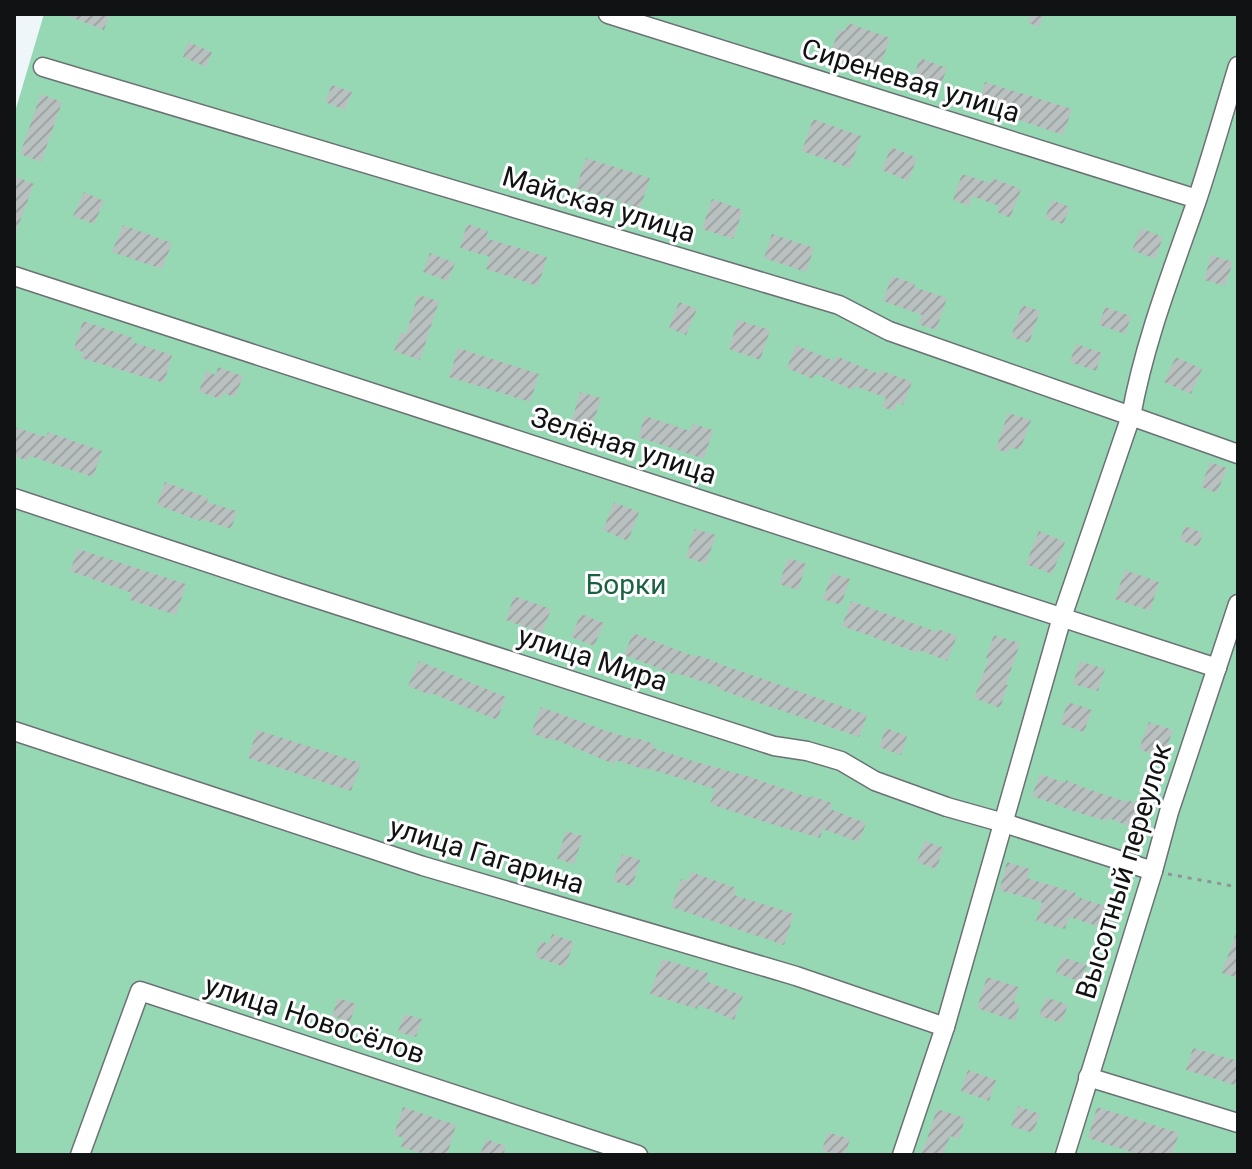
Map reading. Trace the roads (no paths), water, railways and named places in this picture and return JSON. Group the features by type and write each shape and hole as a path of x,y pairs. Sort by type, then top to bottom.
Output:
{"street":[{"name":"Сиреневая улица","path":"608,14 1197,199"},
{"path":"902,1155 945,1027 1062,617 1131,416 1157,311 1197,199 1238,66"},
{"name":"Майская улица","path":"43,67 839,305 889,331 1131,416"},
{"name":"Зелёная улица","path":"14,276 1217,668"},
{"path":"1131,416 1238,454"},
{"name":"улица Мира","path":"14,498 774,746 841,761 875,781 947,807 1153,871"},
{"name":"Высотный переулок","path":"1065,1155 1169,812 1238,604"},
{"name":"улица Гагарина","path":"14,731 423,866 796,976 945,1027"},
{"name":"улица Новосёлов","path":"80,1155 140,991 638,1155"},
{"path":"1088,1077 1238,1123"}],"park label":[{"name":"Борки","path":"626,584"}]}
